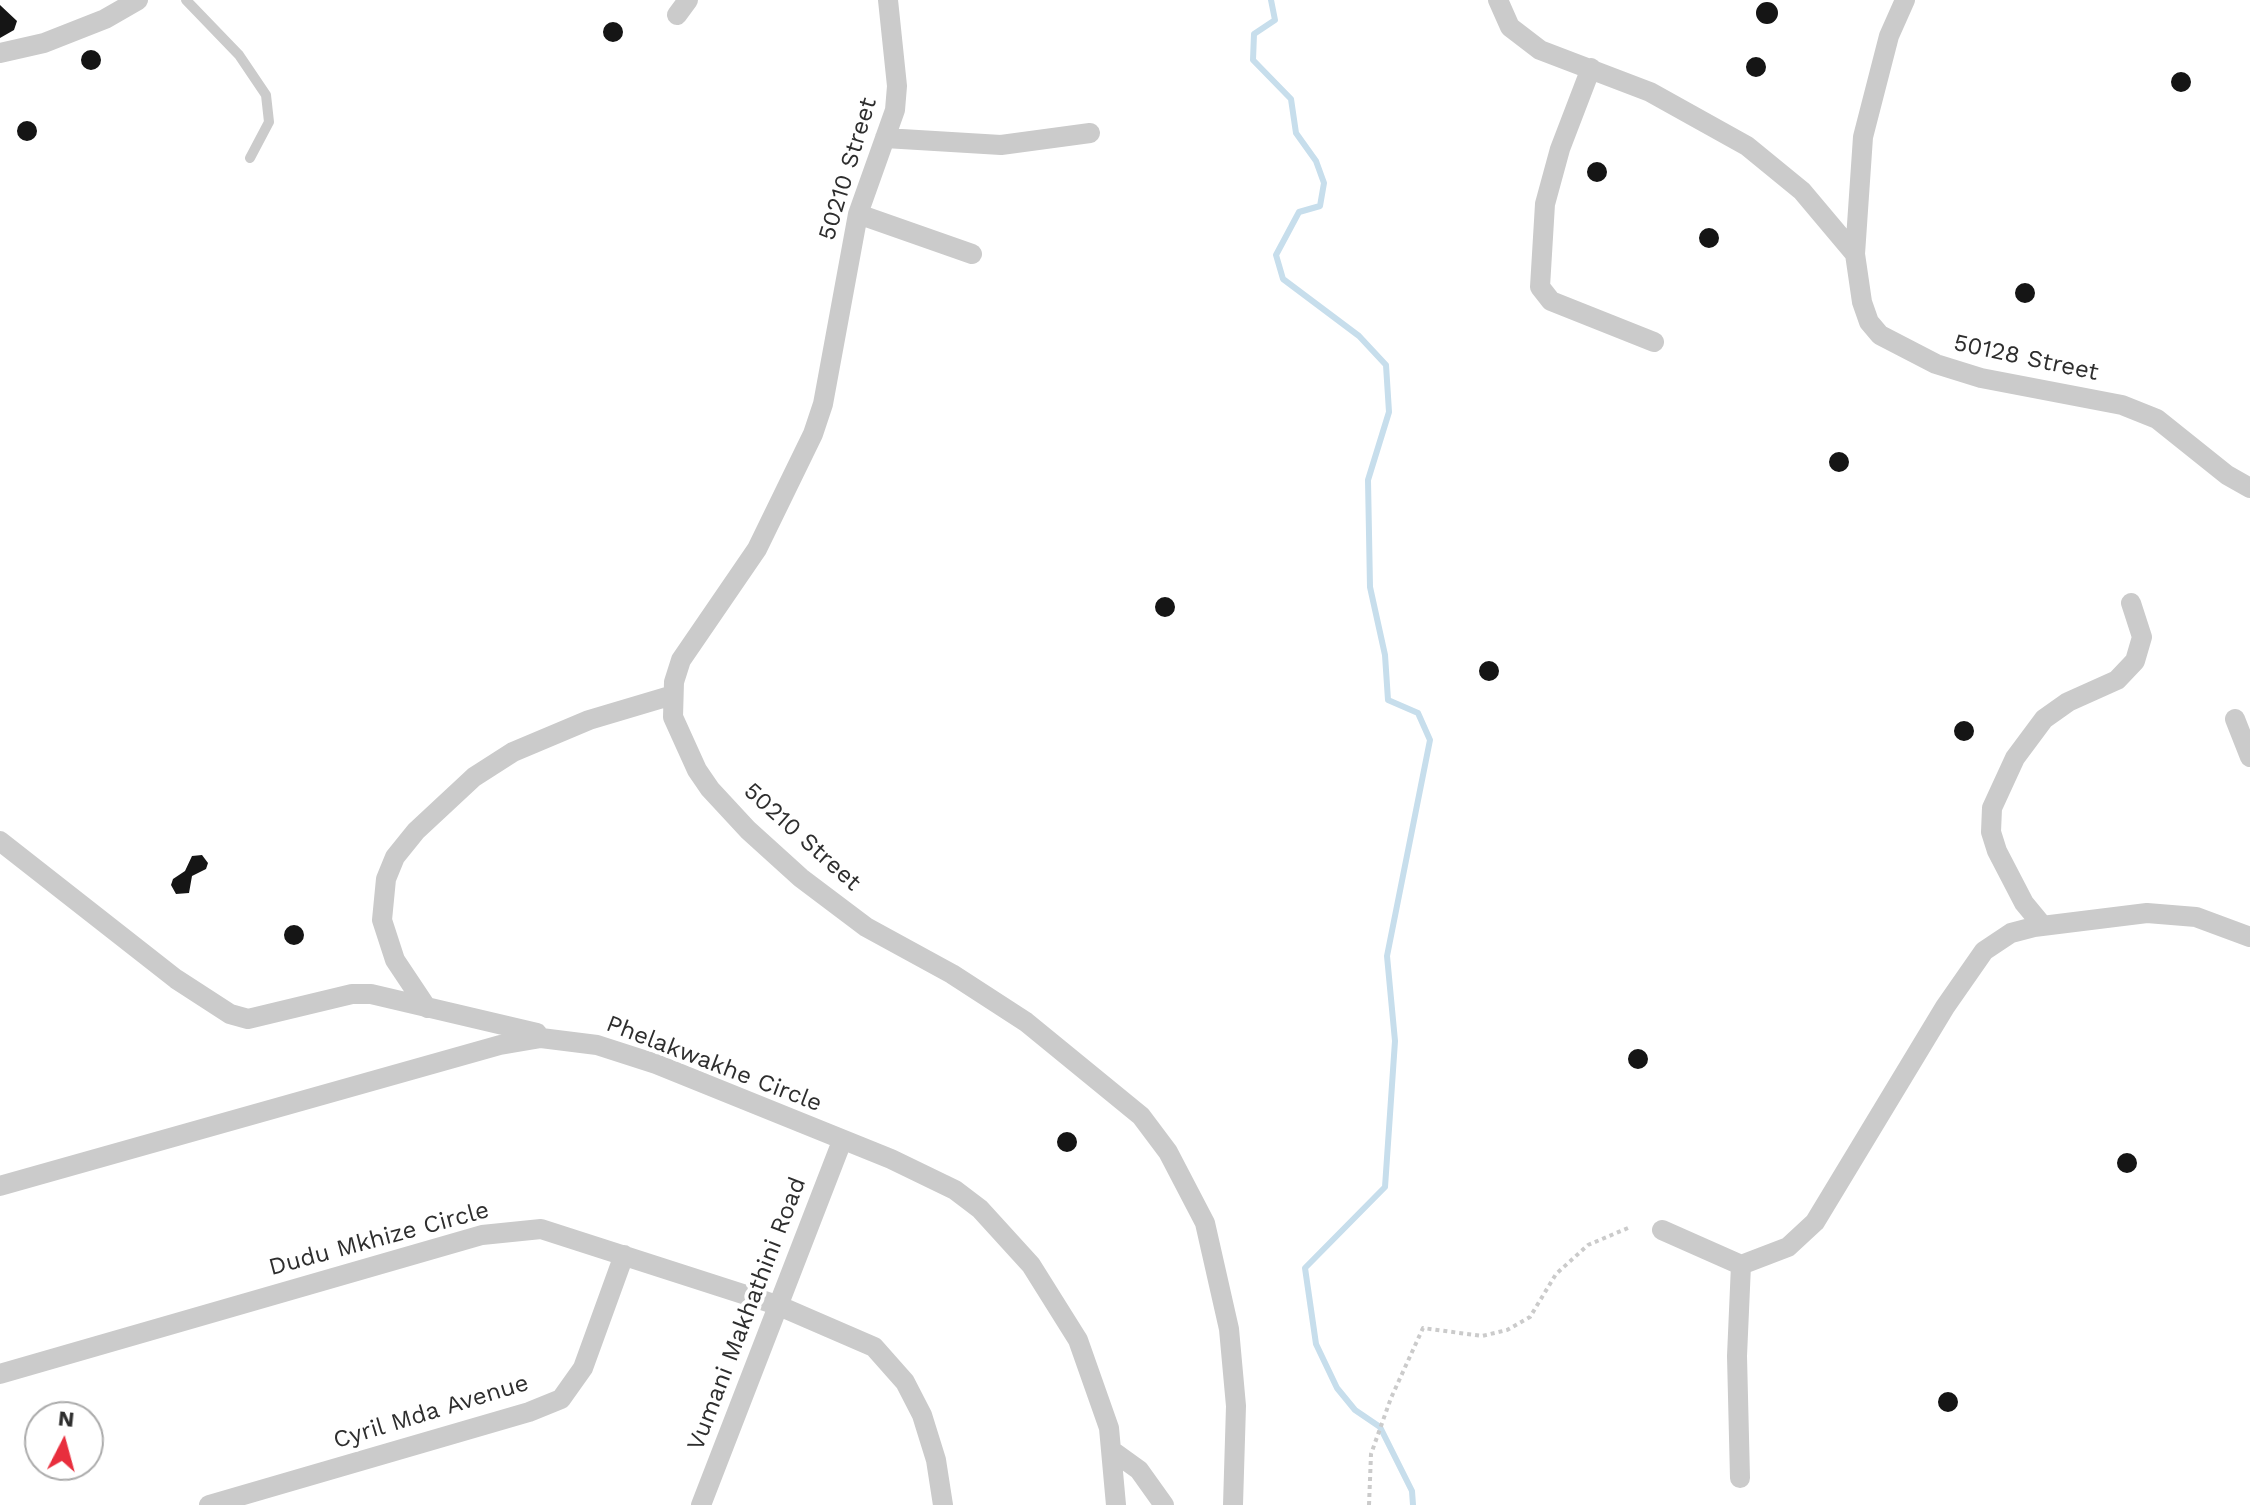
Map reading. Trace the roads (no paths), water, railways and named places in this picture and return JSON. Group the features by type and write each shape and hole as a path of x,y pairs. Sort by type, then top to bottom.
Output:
{"street":[{"path":"0,53 44,43 105,19 138,0"},
{"name":"50210 Street","path":"888,0 897,86 895,110 858,214 829,378 813,434 757,549 681,660 673,695 673,717 697,770 748,830 801,878 866,927 952,974 1026,1022 1141,1116 1168,1152 1205,1223 1229,1329 1236,1406 1233,1505"},
{"path":"1498,0 1516,35 1540,50 1650,92 1759,154 1802,191 1855,254"},
{"name":"50128 Street","path":"1905,0 1889,36 1863,137 1855,254 1862,302 1869,322 1880,335 1898,347 1936,364 1981,378 2122,405 2157,419 2227,475 2250,488"},
{"path":"1591,68 1560,149 1545,204 1540,287 1551,301 1562,307 1654,342"},
{"path":"885,138 1001,145 1090,133"},
{"path":"858,214 972,254"},
{"path":"2043,926 2024,903 1997,851 1991,832 1992,808 2015,758 2044,719 2068,702 2117,680 2135,661 2142,637 2131,603"},
{"path":"427,1008 395,960 382,920 386,879 395,857 416,831 474,777 513,752 589,720 673,695"},
{"path":"2235,719 2250,757"},
{"path":"0,841 186,986 230,1014 248,1019 271,1016 352,994 371,994 565,1039"},
{"path":"1662,1230 1741,1265 1788,1247 1815,1222 1945,1007 1984,951 2011,933 2147,913 2176,913 2250,937"},
{"name":"Phelakwakhe Circle","path":"0,1186 500,1045 541,1038 597,1045 656,1064 930,1176 955,1190 1004,1230 1056,1300 1078,1340 1093,1378 1114,1452 1116,1505"},
{"name":"Vumani Makhathini Road","path":"701,1505 842,1141"},
{"name":"Dudu Mkhize Circle","path":"0,1374 482,1235 541,1229 777,1305 858,1338 887,1359 905,1382 922,1415 936,1460 943,1505"},
{"name":"Cyril Mda Avenue","path":"209,1505 529,1412 561,1399 583,1368 624,1255"},
{"path":"1740,1478 1737,1356 1741,1265"},
{"path":"1114,1452 1139,1470 1157,1490 1164,1505"}],"lane":[{"path":"186,0 239,55 266,95 269,122 250,158"}],"waterway":[{"path":"1271,0 1275,20 1254,34 1253,60 1291,99 1296,133 1316,161 1324,183 1320,206 1299,212 1276,255 1283,279 1359,336 1386,365 1389,412 1368,480 1370,587 1385,655 1388,700 1418,713 1430,740 1387,956 1395,1041 1385,1187 1305,1268 1316,1344 1337,1388 1355,1410 1380,1427 1412,1491 1413,1505"}]}
